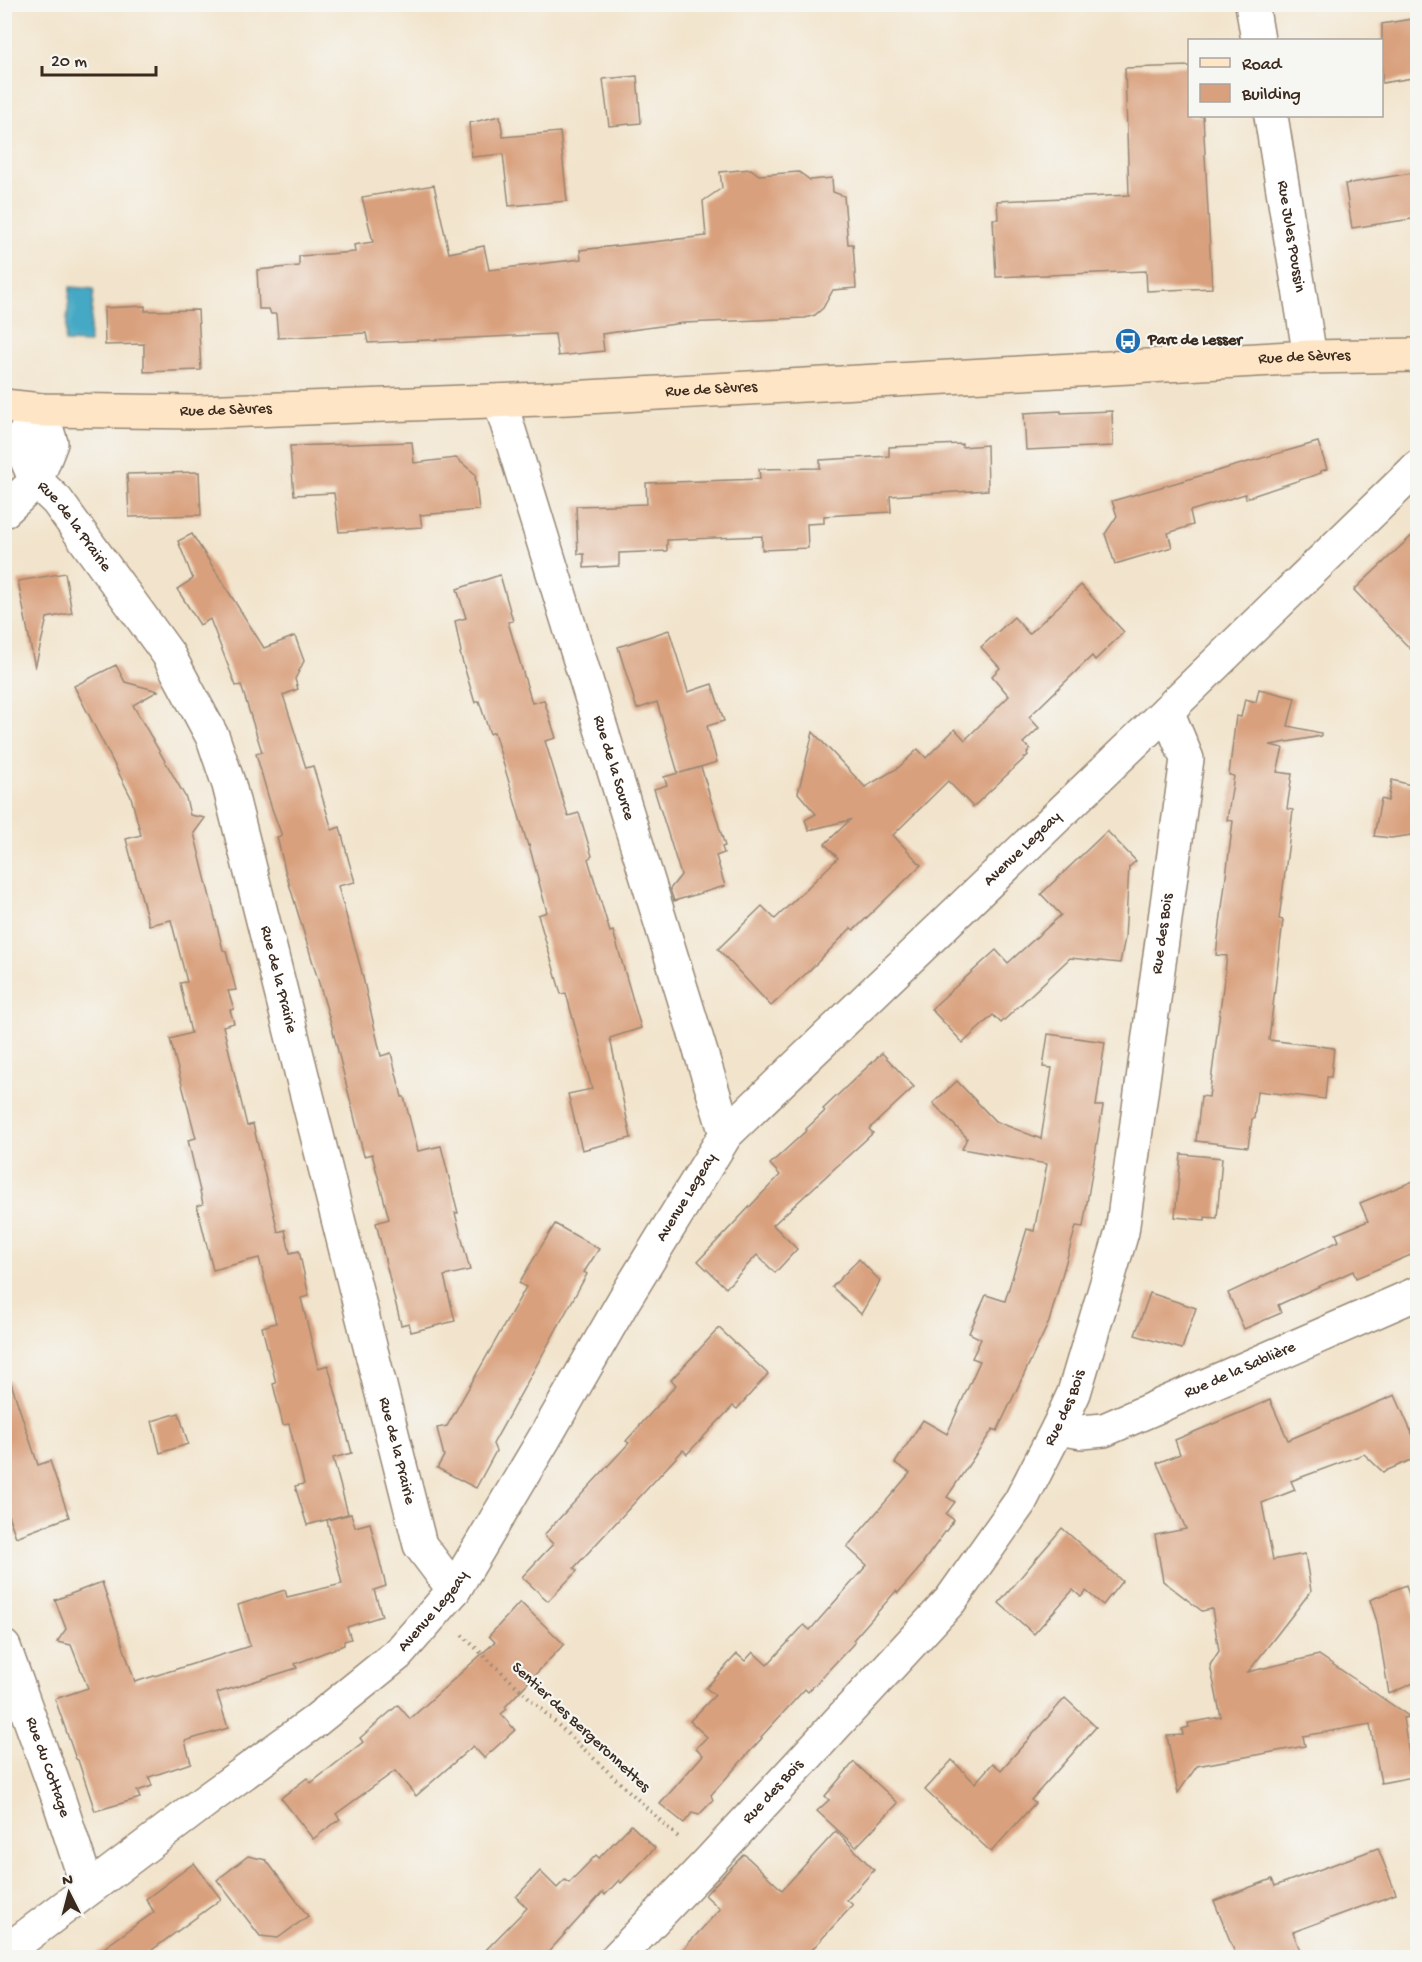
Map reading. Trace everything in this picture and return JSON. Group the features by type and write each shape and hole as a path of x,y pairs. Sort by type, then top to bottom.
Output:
{"main road":[{"name":"Rue de Sèvres","path":"4,406 41,410 199,412 500,401 1310,357 1418,355"}],"street":[{"path":"1252,4 1258,39"},
{"name":"Rue Jules Poussin","path":"1271,117 1310,357"},
{"name":"Rue de la Source","path":"500,401 726,1134"},
{"path":"4,511 36,482 19,442 41,410"},
{"name":"Avenue Legeay","path":"4,1953 314,1722 398,1654 445,1600 726,1134 1418,467"},
{"name":"Rue de la Prairie","path":"36,482 57,501 168,654 213,738 229,785 420,1545 445,1600"},
{"name":"Rue des Bois","path":"617,1958 950,1601 1020,1502 1074,1393 1122,1232 1187,759 1167,711"},
{"name":"Rue de la Sablière","path":"1058,1428 1082,1432 1104,1430 1418,1293"},
{"name":"Rue du Cottage","path":"4,1647 58,1797 88,1889"}],"path":[{"name":"Sentier des Bergeronnettes","path":"445,1600 707,1864"}],"water":[{"path":"70,287 94,289 89,343 65,342"}],"building":[{"path":"1418,18 1418,77 1383,83 1382,24"},
{"path":"1188,66 1188,117 1203,117 1212,288 1147,291 1146,271 996,277 993,219 998,219 997,201 1129,195 1125,68"},
{"path":"637,76 641,123 609,126 603,79"},
{"path":"500,116 503,137 560,132 567,201 509,206 503,154 472,157 469,123"},
{"path":"751,169 759,175 799,172 810,180 832,178 833,192 844,196 848,244 853,244 856,288 833,290 823,308 815,315 805,318 683,323 602,334 604,351 558,356 555,334 368,343 366,333 278,338 276,314 271,314 269,309 259,309 257,270 299,266 299,256 355,252 354,245 373,242 362,197 434,185 449,253 484,246 489,270 581,259 580,250 706,236 703,201 722,188 720,172"},
{"path":"1418,172 1418,218 1352,228 1345,184"},
{"path":"145,306 145,311 198,310 201,370 144,372 144,344 105,345 104,308"},
{"path":"1061,411 1061,413 1112,411 1113,446 1026,450 1024,413"},
{"path":"412,442 414,463 456,458 475,474 479,510 420,515 422,527 339,532 334,493 294,495 290,446"},
{"path":"1318,442 1327,469 1321,473 1246,498 1245,494 1190,511 1193,525 1168,533 1172,547 1115,564 1105,534 1117,516 1112,501"},
{"path":"962,444 962,447 987,445 988,490 890,496 891,512 824,516 824,523 807,524 808,548 762,550 762,536 667,540 667,551 619,553 619,566 584,568 584,554 578,554 576,506 647,504 646,483 760,479 759,469 820,468 820,460 889,456 889,447"},
{"path":"199,472 201,515 129,517 127,474"},
{"path":"1418,530 1418,657 1354,590"},
{"path":"192,534 264,648 295,636 304,661 295,679 298,689 283,695 306,768 313,766 332,830 340,827 355,882 338,886 361,969 381,1056 391,1053 418,1151 441,1146 470,1270 444,1276 455,1321 411,1332 409,1323 401,1325 376,1223 389,1219 372,1154 364,1156 331,1023 285,870 277,837 282,836 256,754 262,752 241,685 236,686 210,619 200,625 177,589 193,579 178,541"},
{"path":"65,573 72,613 47,618 35,668 18,581"},
{"path":"500,575 513,621 508,622 532,703 544,700 556,738 545,741 568,816 579,813 592,856 588,859 610,932 613,931 641,1028 610,1038 631,1138 582,1150 568,1094 592,1089 566,993 561,994 538,915 547,912 529,845 494,732 490,734 479,701 475,703 460,653 455,621 466,618 457,589"},
{"path":"1081,585 1124,632 1095,660 1092,656 1029,717 1039,728 1023,743 1030,749 1028,755 973,807 948,781 893,835 921,865 854,930 851,928 771,1006 718,949 762,906 775,919 838,858 825,844 850,820 809,830 805,820 816,814 798,793 813,732 865,787 898,768 918,749 926,758 955,729 965,740 1009,696 992,676 1000,668 981,647 1014,617 1029,634"},
{"path":"669,630 688,692 712,684 724,721 707,726 717,762 680,773 701,767 725,846 722,847 724,853 716,856 725,886 674,901 670,889 681,875 654,789 667,785 664,777 678,773 657,702 637,709 618,647"},
{"path":"116,665 125,682 158,691 133,705 186,798 190,815 205,818 194,833 223,950 226,951 236,990 228,991 234,1009 230,1010 234,1023 223,1026 247,1126 253,1124 278,1232 285,1230 290,1253 299,1251 309,1296 301,1298 318,1368 328,1365 352,1453 333,1458 348,1514 307,1525 295,1486 304,1484 289,1424 283,1425 273,1384 276,1383 262,1327 276,1323 259,1258 213,1270 197,1206 203,1204 188,1140 196,1138 170,1039 191,1033 180,983 187,982 171,920 149,925 126,839 141,835 131,797 74,686"},
{"path":"1259,689 1295,698 1288,726 1321,733 1321,736 1270,745 1283,748 1277,772 1292,774 1287,809 1293,810 1279,919 1283,920 1269,1040 1334,1048 1331,1077 1327,1077 1325,1099 1257,1091 1248,1147 1196,1141 1201,1096 1209,1097 1227,956 1216,955 1233,821 1227,820 1234,776 1229,775 1236,716 1241,717 1245,699 1256,702"},
{"path":"1392,780 1418,787 1418,834 1391,838 1374,836 1381,799 1388,801"},
{"path":"1107,831 1136,861 1129,867 1125,938 1120,963 1070,958 1001,1023 993,1015 963,1043 931,1009 996,950 1008,963 1061,915 1041,894"},
{"path":"1048,1034 1105,1042 1096,1106 1103,1106 1083,1227 1076,1226 1049,1322 997,1431 993,1429 947,1497 955,1502 946,1514 954,1520 924,1563 853,1640 855,1642 808,1692 805,1689 761,1737 711,1795 713,1800 699,1815 692,1813 684,1823 660,1804 703,1755 696,1748 707,1737 690,1721 715,1695 706,1688 737,1654 745,1661 753,1652 767,1665 804,1625 810,1630 867,1565 847,1547 910,1473 895,1463 923,1420 947,1434 980,1361 972,1358 981,1339 969,1333 986,1295 1005,1301 1027,1229 1034,1231 1047,1164 962,1149 967,1138 933,1103 957,1081 995,1121 1041,1139 1052,1068 1043,1067"},
{"path":"882,1053 914,1087 869,1129 873,1133 773,1225 797,1249 775,1273 757,1255 726,1288 698,1261 780,1175 770,1164 807,1130 825,1111 823,1109"},
{"path":"1181,1154 1222,1158 1217,1218 1205,1217 1205,1220 1175,1217"},
{"path":"1418,1179 1418,1252 1356,1278 1353,1271 1278,1305 1281,1313 1244,1329 1228,1293 1339,1241 1336,1234 1368,1221 1360,1203"},
{"path":"555,1224 599,1249 584,1272 587,1274 493,1444 496,1451 476,1488 437,1468 444,1456 437,1428 447,1426 526,1287 519,1283"},
{"path":"859,1259 880,1281 861,1314 832,1287"},
{"path":"1150,1293 1196,1308 1182,1349 1135,1335"},
{"path":"719,1328 768,1374 737,1409 733,1406 687,1454 683,1450 574,1568 577,1571 548,1601 522,1577 553,1544 544,1535 629,1443 626,1441 676,1385 671,1380"},
{"path":"10,1380 38,1465 50,1461 69,1517 16,1537 4,1504 4,1381"},
{"path":"1395,1395 1418,1447 1418,1457 1383,1472 1364,1454 1291,1481 1295,1490 1262,1503 1273,1560 1305,1554 1311,1591 1248,1672 1319,1655 1410,1717 1403,1718 1413,1777 1381,1783 1370,1724 1303,1736 1305,1746 1197,1766 1178,1793 1167,1736 1183,1735 1182,1729 1189,1727 1188,1723 1221,1717 1210,1665 1219,1651 1212,1609 1202,1611 1163,1581 1155,1535 1186,1529 1157,1463 1180,1454 1175,1440 1270,1400 1288,1440"},
{"path":"179,1413 188,1444 160,1453 152,1421"},
{"path":"351,1514 355,1527 370,1523 386,1586 374,1590 382,1616 347,1627 351,1639 344,1641 344,1645 295,1664 297,1668 217,1693 228,1728 185,1741 191,1763 149,1777 152,1786 137,1791 140,1798 95,1811 55,1699 88,1688 71,1645 57,1642 66,1629 55,1600 102,1582 135,1682 250,1646 238,1605 285,1590 287,1597 342,1584 327,1520"},
{"path":"1062,1528 1122,1581 1103,1605 1086,1591 1081,1597 1073,1590 1034,1634 999,1603"},
{"path":"1406,1585 1418,1624 1418,1681 1389,1694 1377,1622 1370,1600"},
{"path":"520,1602 564,1644 501,1714 515,1730 484,1758 473,1746 416,1796 395,1771 336,1814 340,1819 313,1839 281,1798 307,1778 311,1783 363,1742 360,1738 398,1705 410,1719 495,1642 489,1636"},
{"path":"1065,1698 1096,1727 1031,1800 1035,1803 991,1852 925,1790 952,1760 975,1783 993,1763 1001,1770"},
{"path":"854,1762 898,1803 856,1847 817,1811 829,1800 825,1796"},
{"path":"631,1825 655,1848 621,1883 619,1880 605,1895 603,1892 543,1958 478,1958 527,1908 516,1897 540,1871 557,1888 565,1880 569,1883 596,1855 599,1858"},
{"path":"836,1831 874,1870 847,1900 853,1905 804,1958 675,1958 720,1909 705,1895 744,1854 782,1890"},
{"path":"1378,1848 1396,1894 1293,1932 1303,1958 1237,1958 1214,1901 1272,1879 1275,1886"},
{"path":"248,1856 266,1860 308,1916 278,1938 260,1936 217,1880"},
{"path":"194,1863 221,1899 141,1958 90,1958 154,1912 146,1899"}],"place":[{"name":"Parc de Lesser","path":"1128,341"}]}
